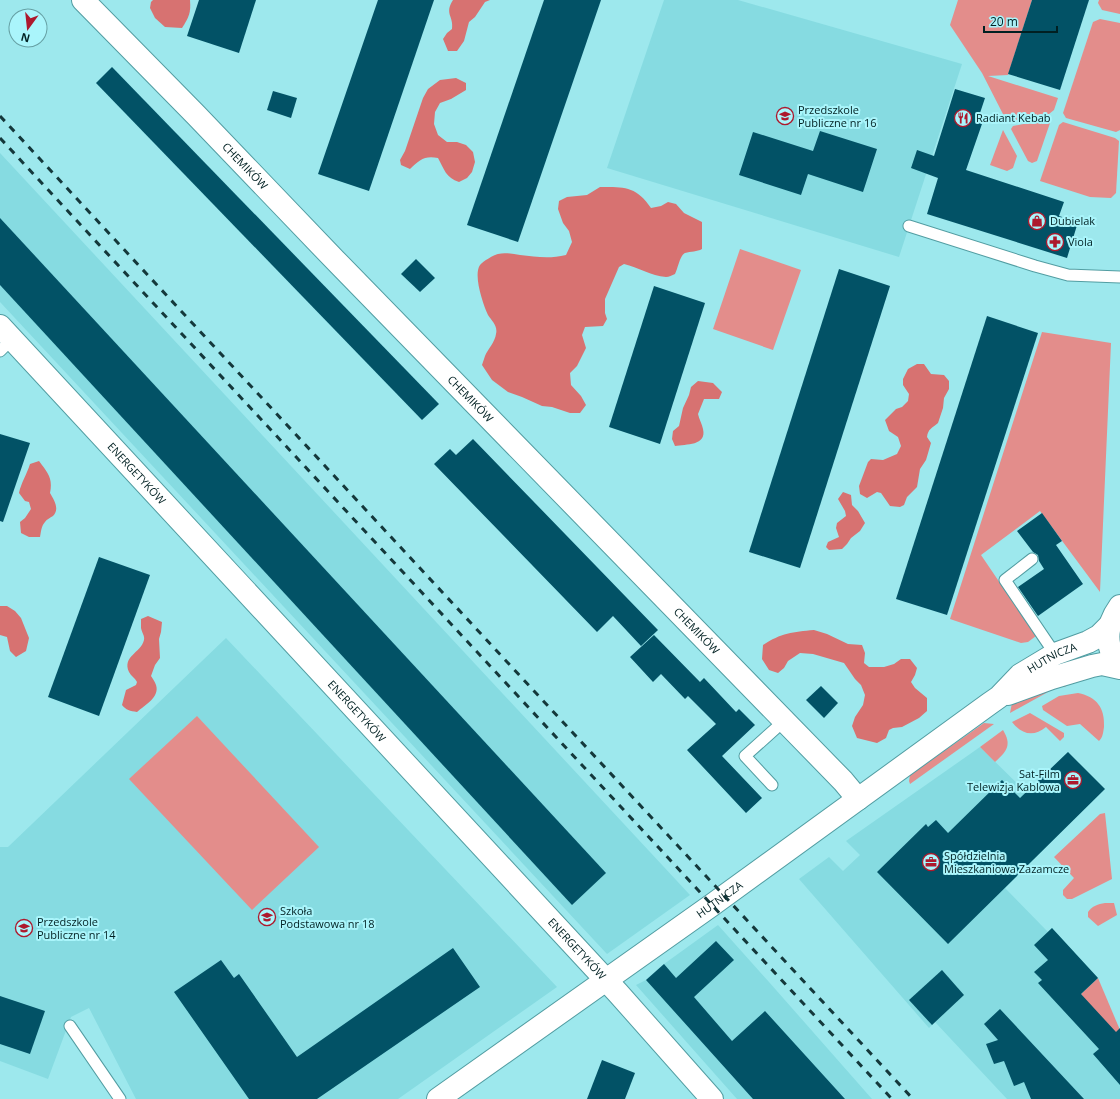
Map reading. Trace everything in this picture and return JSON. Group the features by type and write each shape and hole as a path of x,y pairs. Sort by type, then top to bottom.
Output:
{"street":[{"name":"CHEMIKÓW","path":"83,0 843,781 858,799"},
{"name":"ENERGETYKÓW","path":"4,339 606,981 712,1099"},
{"path":"1120,606 1113,616 1109,626 1108,637 1114,659 1120,667"},
{"name":"HUTNICZA","path":"438,1099 606,981 999,697 1020,675 1055,654 1088,642 1099,636 1109,626"},
{"name":"HUTNICZA","path":"999,697 1052,678 1092,666 1102,664 1120,667"}],"lane":[{"path":"909,226 1034,266 1068,275 1120,277"},
{"path":"1032,559 1005,580 1055,654"},
{"path":"772,785 745,756 784,721"},
{"path":"70,1026 120,1099"}],"shaded area":[{"path":"153,0 190,0 189,15 182,28 165,27 155,18 150,8"},
{"path":"453,0 490,0 485,2 475,17 469,22 464,41 457,51 448,51 443,39 452,29 449,9"},
{"name":"Przedszkole Publiczne nr 16","path":"664,0 738,0 962,64 899,257 607,168"},
{"path":"958,0 1032,0 1008,75 988,76 1058,98 1054,110 1049,114 1011,121 1005,118 982,73 950,25"},
{"path":"1099,0 1120,0 1120,14 1102,10 1098,3"},
{"path":"1100,19 1120,23 1120,130 1116,132 1066,118 1063,113 1093,22"},
{"path":"456,78 466,83 466,90 451,99 440,103 435,112 434,124 438,135 447,142 457,142 466,145 473,152 475,162 472,172 467,178 459,182 448,176 438,158 429,157 422,159 410,169 401,165 400,160 405,151 423,98 428,89 440,80"},
{"path":"1048,119 1050,123 1037,161 1032,163 1028,161 1011,129 1013,126"},
{"path":"1063,122 1115,138 1119,141 1116,193 1111,198 1090,197 1040,181 1059,125"},
{"path":"1003,130 1017,156 1013,168 1007,171 990,165"},
{"path":"0,153 690,895 607,954 0,302"},
{"path":"600,187 629,189 640,195 651,208 661,206 668,202 676,204 684,213 702,222 702,249 683,254 675,274 668,277 655,275 624,264 619,267 605,299 605,313 607,319 603,326 585,327 582,335 586,348 577,366 570,373 571,385 581,396 586,405 580,413 570,413 552,407 542,406 508,392 492,380 482,365 494,340 496,328 488,315 481,297 478,282 478,270 480,265 484,262 501,253 543,257 566,255 572,242 569,231 563,223 558,209 559,201 567,197 587,195"},
{"path":"740,249 801,270 773,350 713,329"},
{"path":"1042,332 1111,343 1100,592 1040,511 981,555 1036,636 1028,642 1021,643 950,619"},
{"path":"917,364 924,364 931,374 944,375 949,381 949,389 944,398 943,408 938,423 928,432 927,437 931,443 926,460 920,469 917,487 907,497 904,505 900,507 890,506 881,493 877,492 867,498 860,494 859,486 868,462 871,459 883,460 897,454 901,446 898,437 889,431 885,420 896,409 902,407 908,401 909,394 903,385 903,379 908,369"},
{"path":"698,381 713,383 722,392 719,399 704,399 698,414 703,429 702,439 695,443 675,446 672,439 673,431 679,426 683,408 691,387"},
{"path":"39,461 49,476 51,483 50,493 56,504 56,510 53,516 47,520 42,527 40,537 29,537 21,533 20,522 25,518 31,509 29,502 25,501 19,493 30,464"},
{"path":"843,492 851,495 852,505 858,511 865,523 860,531 851,538 842,549 829,550 826,547 828,542 839,537 836,528 837,523 846,516 845,511 838,499"},
{"path":"0,606 7,606 15,611 21,618 29,638 26,651 16,657 10,651 7,637 0,635"},
{"path":"148,616 162,622 159,639 160,658 155,665 151,676 157,689 154,697 137,712 128,710 122,705 126,690 136,685 137,682 129,672 128,662 142,644 144,636 141,628 141,619"},
{"path":"814,630 827,634 848,644 862,645 865,653 864,663 869,667 884,667 894,664 901,659 910,659 917,668 911,682 915,688 927,698 927,711 919,718 902,727 889,730 886,738 877,743 857,738 852,726 855,717 863,705 865,695 861,685 844,663 813,654 800,653 788,661 784,668 778,673 769,670 762,659 763,645 769,641 787,634"},
{"name":"Szkoła Podstawowa nr 18","path":"226,638 557,987 398,1099 136,1099 89,1008 71,1017 48,1079 0,1061 0,847 8,847"},
{"path":"1070,680 1065,687 1057,687 1010,713 1012,703"},
{"path":"1078,693 1090,697 1101,709 1104,727 1099,741 1080,724 1067,726 1043,710 1042,706 1059,696"},
{"path":"1030,713 1064,733 1064,737 1060,741 1046,727 1033,733 1024,732 1012,722"},
{"path":"197,716 319,847 252,910 129,779"},
{"path":"984,723 994,724 910,784 910,775"},
{"path":"1003,730 1008,744 1007,748 995,762 980,747"},
{"path":"980,747 1026,792 1068,752 1103,790 1005,888 1048,932 1052,928 1098,978 1081,994 1120,1055 1120,1099 1007,1099 935,1022 929,1028 799,879 829,857 843,871 860,855 846,841"},
{"path":"1105,813 1112,879 1072,899 1067,899 1063,895 1063,890 1074,878 1054,857 1100,814"},
{"path":"1105,903 1114,903 1117,915 1098,926 1088,917 1088,912 1091,908"},
{"path":"718,925 872,1099 737,1099 636,985 646,980 664,964"},
{"path":"1098,978 1120,1030 1120,1055 1081,994"}],"building":[{"path":"199,0 256,0 239,53 187,36"},
{"path":"378,0 434,0 369,191 318,174"},
{"path":"544,0 601,0 518,242 467,225"},
{"path":"1032,0 1089,0 1060,90 1008,74"},
{"path":"112,67 439,404 422,420 96,83"},
{"path":"955,89 985,98 978,119 983,121 966,170 1064,202 1059,216 1078,222 1067,258 927,214 938,178 911,168 917,150 934,156"},
{"path":"273,91 297,98 291,118 267,110"},
{"path":"820,131 877,149 863,192 808,174 801,195 739,175 753,132 813,151"},
{"path":"0,218 606,873 572,905 0,285"},
{"path":"416,259 435,278 420,292 401,274"},
{"path":"839,269 890,286 800,568 749,552"},
{"path":"654,286 705,303 660,444 609,427"},
{"path":"987,316 1038,333 947,615 896,599"},
{"path":"0,434 30,443 3,522 0,521"},
{"path":"473,439 658,630 641,646 613,616 597,632 434,464 450,449 456,455"},
{"path":"1042,513 1062,541 1056,545 1083,584 1038,616 1018,587 1044,569 1039,561 1038,555 1033,552 1017,531"},
{"path":"99,557 150,575 99,716 48,697"},
{"path":"654,635 700,682 704,678 736,712 739,709 755,725 722,756 762,798 746,813 687,750 716,724 688,696 685,699 661,674 653,682 630,657"},
{"path":"821,686 838,703 824,718 806,700"},
{"path":"1068,752 1105,789 948,944 877,872 926,824 928,827 936,820 948,833 1002,780 1020,798"},
{"path":"1052,928 1098,978 1081,994 1116,1032 1120,1028 1120,1085 1093,1054 1099,1049 1038,983 1042,980 1034,972 1048,960 1034,945"},
{"path":"716,941 734,960 694,997 732,1041 765,1011 845,1099 753,1099 646,980 664,964 676,978"},
{"path":"453,948 480,987 317,1099 249,1099 174,992 221,960 234,978 239,974 297,1057"},
{"path":"942,970 964,995 932,1025 909,1000"},
{"path":"0,996 45,1011 30,1054 0,1044"},
{"path":"1000,1009 1084,1099 1031,1099 1024,1082 1014,1086 1004,1061 994,1064 986,1044 998,1040 984,1024"},
{"path":"602,1060 635,1073 625,1099 587,1099"}],"railway":[{"path":"0,116 913,1099"},
{"path":"0,138 892,1099"}],"place":[{"name":"Przedszkole Publiczne nr 16","path":"785,116"},
{"name":"Radiant Kebab","path":"963,118"},
{"name":"Dubielak","path":"1037,221"},
{"name":"Viola","path":"1055,242"},
{"name":"Sat-Film Telewizja Kablowa","path":"1073,780"},
{"name":"Spółdzielnia Mieszkaniowa Zazamcze","path":"931,862"},
{"name":"Szkoła Podstawowa nr 18","path":"267,917"},
{"name":"Przedszkole Publiczne nr 14","path":"24,928"}]}
